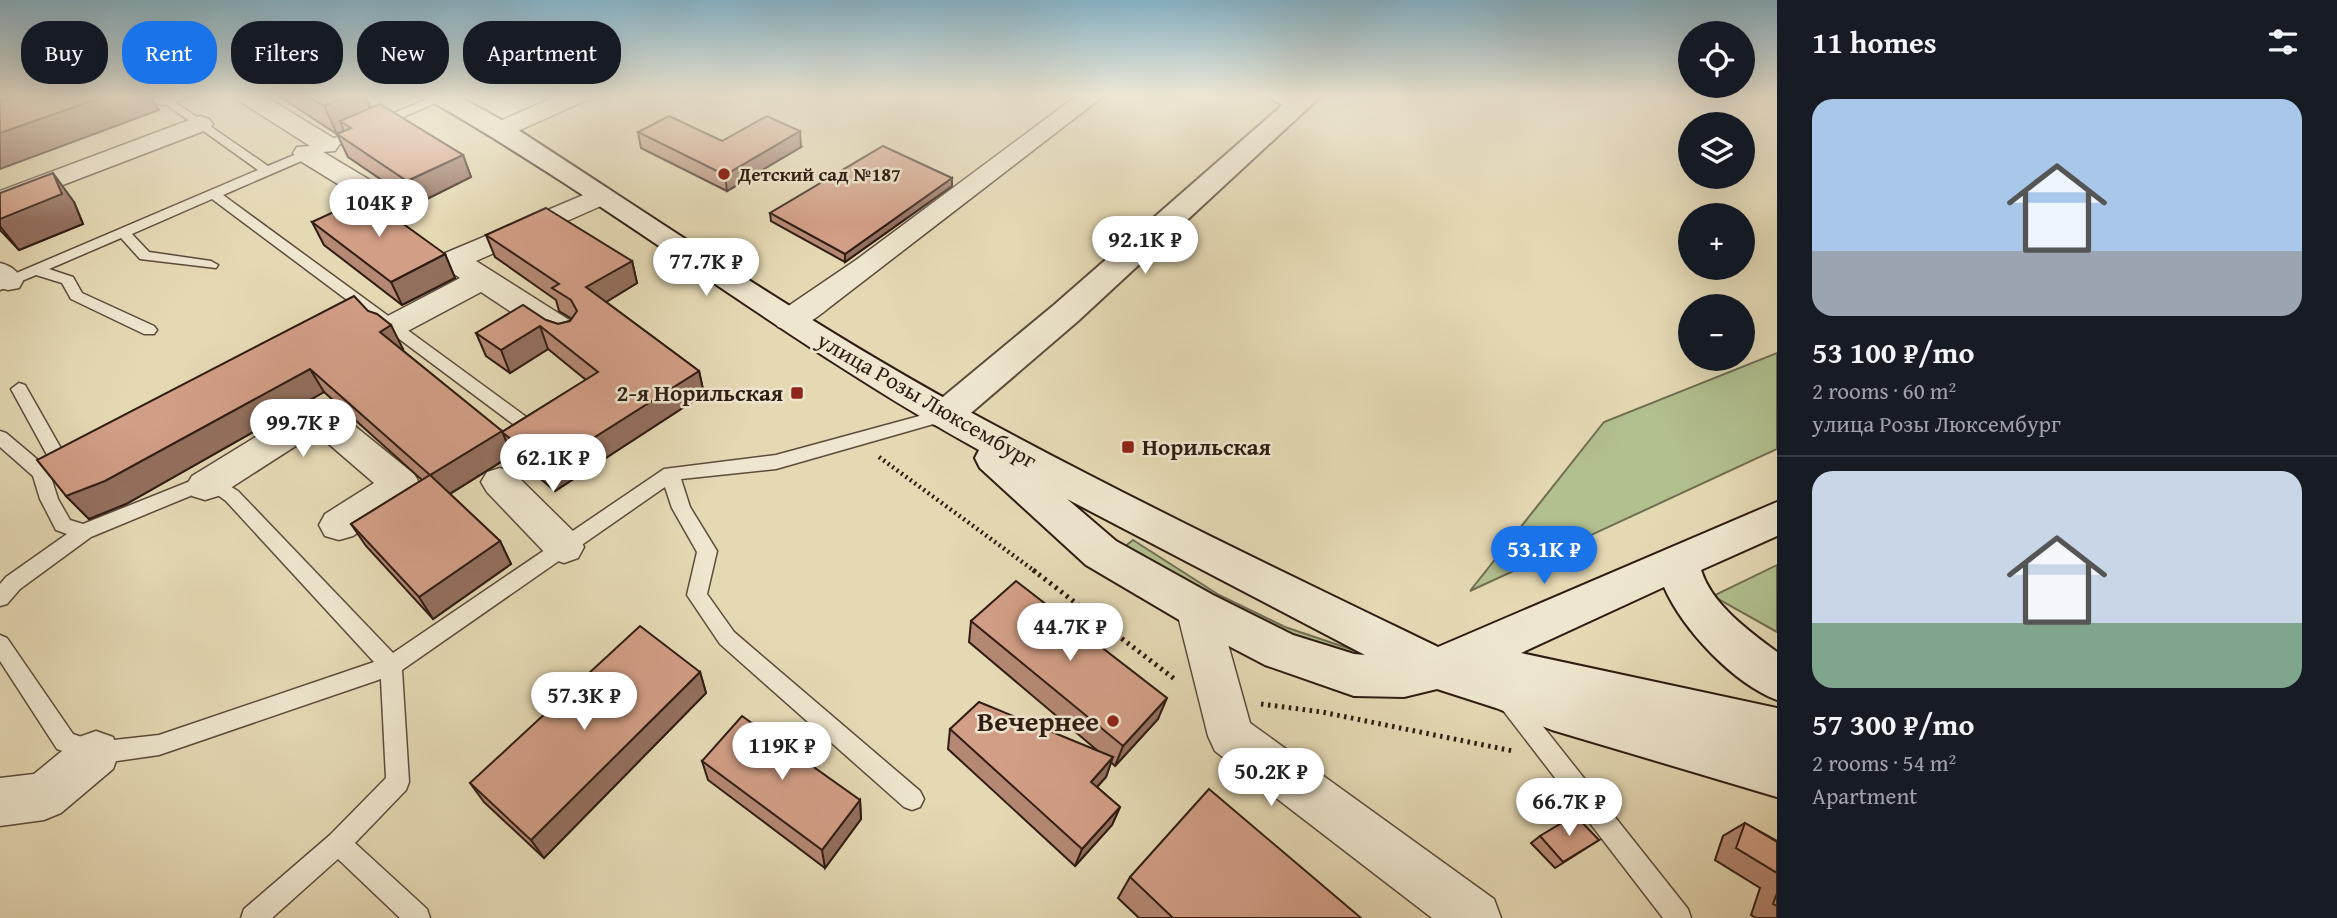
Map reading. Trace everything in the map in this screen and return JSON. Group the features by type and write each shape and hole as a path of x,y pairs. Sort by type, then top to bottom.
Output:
{"main road":[{"name":"улица Розы Люксембург","path":"511,138 789,320 945,415 1136,518 1437,669 1500,688 1552,708 1777,773"},
{"path":"1253,138 1066,313 945,415 1101,553 1197,608 1281,651 1354,675 1404,676 1437,669 1777,518"},
{"path":"1678,563 1688,593 1697,604 1730,640 1777,678"},
{"name":"улица Розы Люксембург","path":"1437,669 1492,666 1777,730"}],"street":[{"path":"0,201 164,138"},
{"path":"302,138 400,210"},
{"path":"789,320 833,290 1032,138"},
{"path":"566,333 454,260 600,196"},
{"path":"393,326 481,279"},
{"path":"205,486 318,415 401,484 339,525"},
{"path":"500,482 564,547"},
{"path":"1197,608 1231,736 1475,918"},
{"path":"0,802 44,796 96,754"}],"lane":[{"path":"220,138 266,170"},
{"path":"11,277 342,138"},
{"path":"212,193 357,307 393,326 519,419"},
{"path":"123,232 145,256 211,265"},
{"path":"11,277 68,280 76,296 149,330"},
{"path":"19,389 68,463 41,473"},
{"path":"0,644 65,742 96,754 159,745 391,666 670,474 776,462 945,415"},
{"path":"0,437 41,473 49,499 63,525 84,532"},
{"path":"670,474 681,508 707,551 697,595 727,638 912,799"},
{"path":"0,598 13,583 84,532 193,487 218,486 232,496 391,666 398,782 338,843 253,918"},
{"path":"1500,688 1679,918"},
{"path":"338,843 418,918"}],"path":[{"path":"856,440 1061,590 1196,696 1322,712 1556,760"}],"green space":[{"path":"1777,353 1777,449 1470,591 1604,422 1732,371 1755,371 1755,362"},
{"path":"1133,540 1219,595 1285,627 1377,658 1338,654 1262,629 1123,548"},
{"path":"1777,565 1777,632 1713,596"}],"building":[{"path":"343,138 435,138 463,155 407,181"},
{"path":"650,138 715,138 722,141 728,138 788,138 725,175"},
{"path":"883,146 952,178 845,254 770,213"},
{"path":"53,173 62,194 0,219 0,193"},
{"path":"366,197 445,254 391,282 312,222"},
{"path":"546,208 632,261 586,287 699,371 546,468 502,432 598,372 540,326 501,350 476,333 523,305 546,320 558,324 570,321 577,311 571,300 552,288 559,284 486,235"},
{"path":"354,296 368,311 377,314 391,325 380,332 502,431 430,475 310,369 105,481 66,496 37,460"},
{"path":"430,475 500,541 419,597 351,524"},
{"path":"1016,581 1167,698 1123,746 971,621"},
{"path":"640,626 700,672 531,840 470,783"},
{"path":"979,702 1113,757 1091,782 1120,807 1082,849 950,729"},
{"path":"742,716 860,800 822,850 702,761"},
{"path":"1209,789 1361,918 1173,918 1130,877"},
{"path":"1575,815 1599,840 1563,862 1540,836"},
{"path":"1745,823 1777,842 1777,873 1736,848"}],"place":[{"name":"Детский сад №187","path":"724,174"},
{"name":"2-я Норильская","path":"797,393"},
{"name":"Норильская","path":"1128,447"},
{"name":"Вечернее","path":"1113,721"}]}
